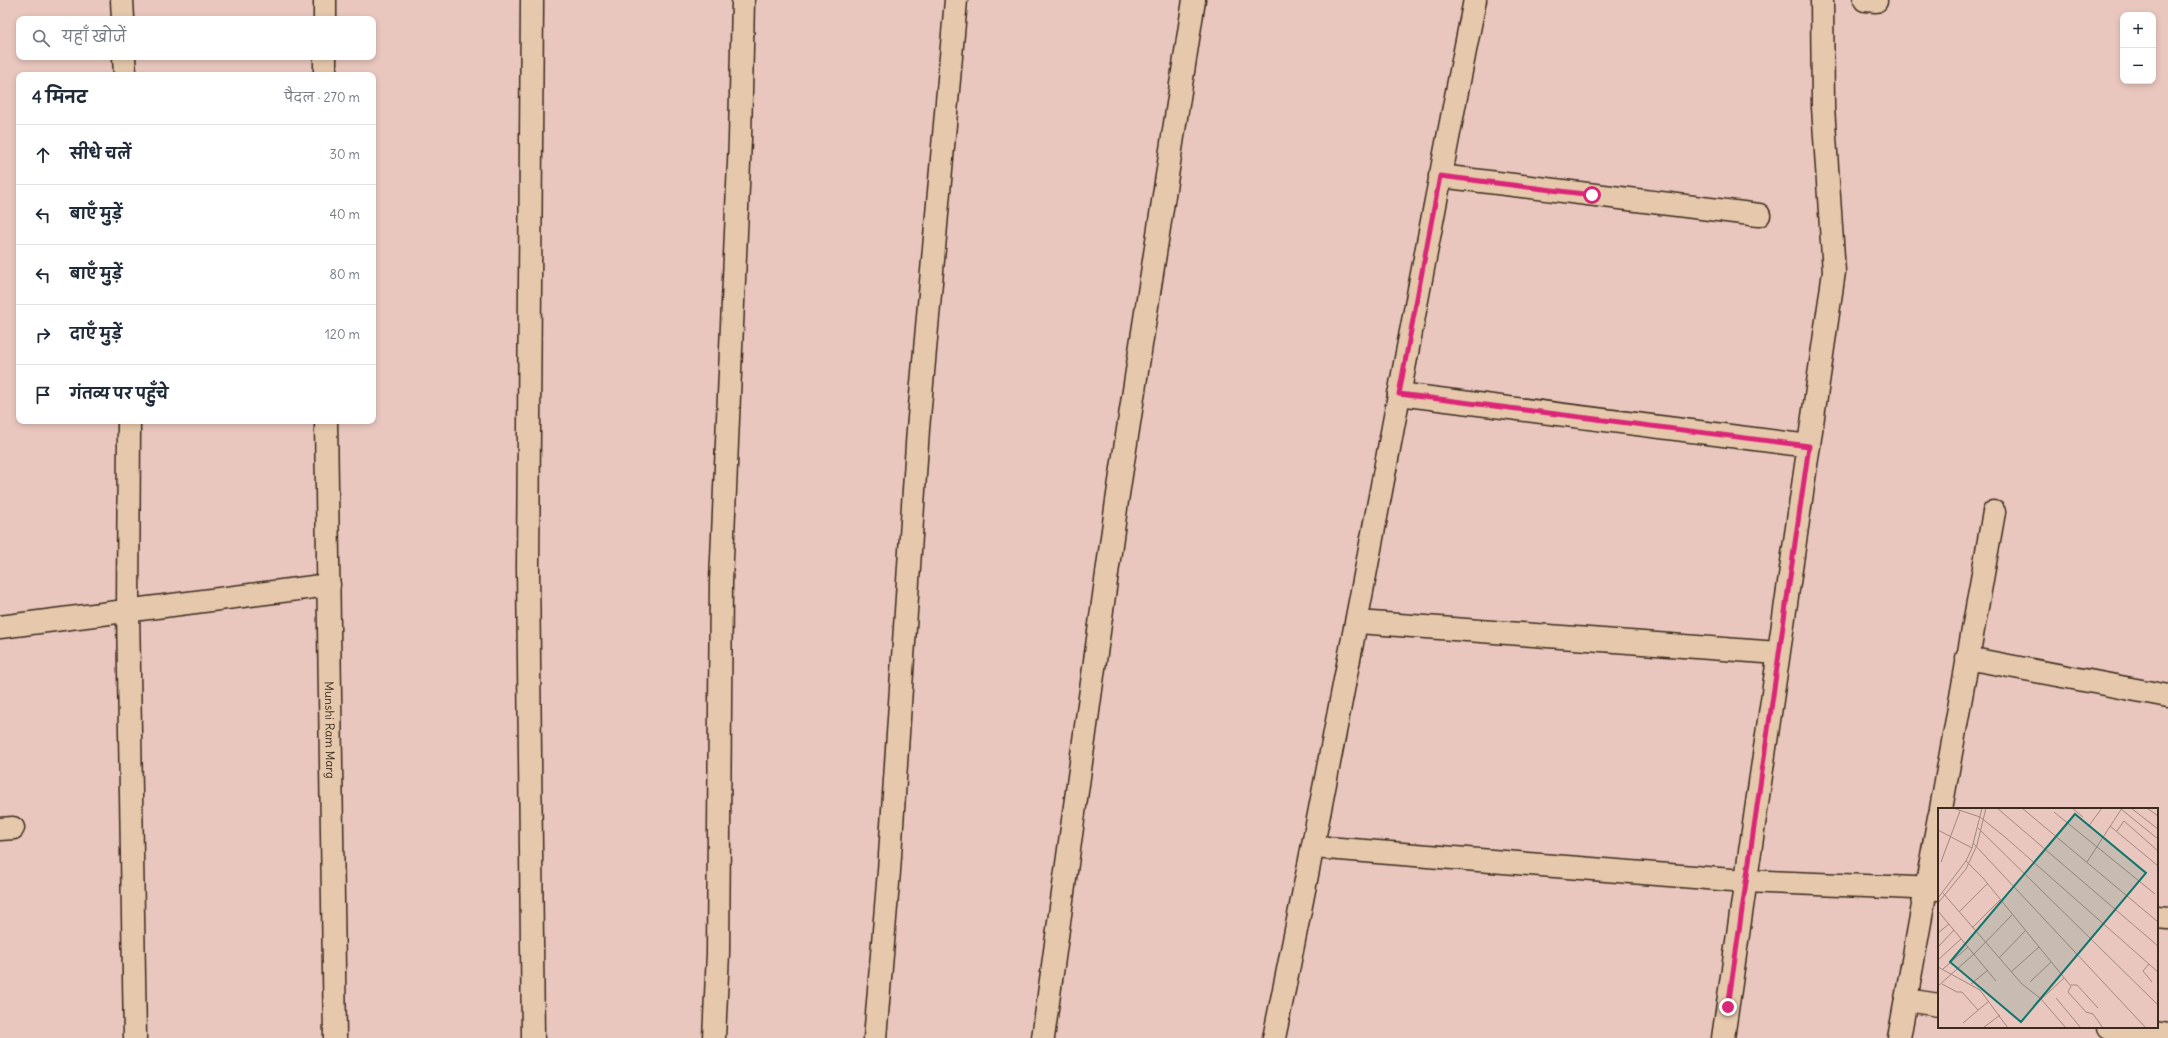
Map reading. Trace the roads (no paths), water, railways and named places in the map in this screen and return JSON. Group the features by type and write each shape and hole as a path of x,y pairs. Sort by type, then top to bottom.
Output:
{"street":[{"path":"122,0 123,16"},
{"path":"325,0 325,16"},
{"path":"532,0 528,568 533,1038"},
{"path":"714,1038 718,954 721,582 740,139 743,0"},
{"path":"875,1038 890,863 918,429 956,0"},
{"path":"1043,1038 1117,501 1194,0"},
{"path":"1274,1038 1314,847 1358,622 1440,176 1475,0"},
{"path":"1724,1038 1745,881 1834,272 1823,107 1822,0"},
{"path":"124,60 125,72"},
{"path":"325,60 325,72"},
{"path":"1440,176 1759,215"},
{"path":"1399,394 1809,446"},
{"path":"129,424 128,610 135,1038"},
{"name":"Munshi Ram Marg","path":"326,424 335,1038"},
{"path":"1940,808 1994,512"},
{"path":"0,627 328,586"},
{"path":"1358,622 1778,653"},
{"path":"1967,658 2168,696"},
{"path":"1899,1038 1906,1000 1933,888 1938,829"},
{"path":"1314,847 1745,881 1933,888"},
{"path":"2158,917 2168,918"},
{"path":"1906,1000 1938,1004"},
{"path":"2116,1028 2168,1035"}]}
